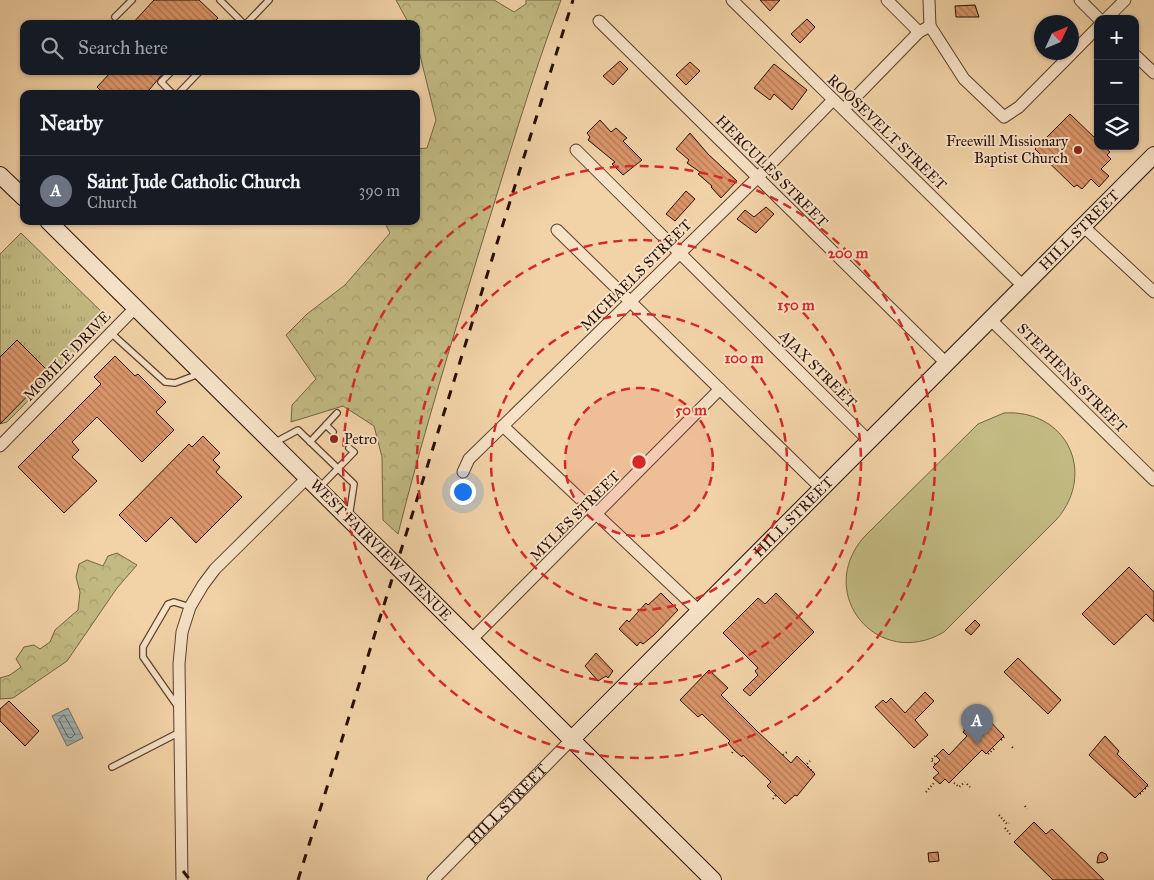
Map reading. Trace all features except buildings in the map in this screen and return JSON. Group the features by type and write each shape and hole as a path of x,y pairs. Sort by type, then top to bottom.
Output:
{"main road":[{"name":"HILL STREET","path":"571,740 1154,155"},
{"path":"0,175 20,194"},
{"name":"WEST FAIRVIEW AVENUE","path":"53,225 713,880"}],"street":[{"name":"ROOSEVELT STREET","path":"732,0 1023,286"},
{"path":"887,0 919,32"},
{"path":"929,0 930,26 964,79 1004,117 1019,107 1094,31"},
{"path":"1080,0 1095,15"},
{"path":"1110,15 1125,0"},
{"name":"HERCULES STREET","path":"599,21 946,363"},
{"path":"844,109 919,32 930,26"},
{"path":"1139,59 1154,73"},
{"name":"MICHAELS STREET","path":"463,472 469,459 758,177 833,100"},
{"name":"AJAX STREET","path":"576,150 868,440"},
{"path":"1083,226 1154,292"},
{"path":"557,230 821,488"},
{"name":"MOBILE DRIVE","path":"1,442 135,308"},
{"name":"STEPHENS STREET","path":"990,319 1154,480"},
{"name":"MYLES STREET","path":"471,640 598,515 720,390"},
{"path":"503,426 699,611"},
{"path":"182,880 179,664 182,632 190,607 215,570 313,483"},
{"name":"HILL STREET","path":"433,880 571,740"}],"lane":[{"path":"115,18 132,0"},
{"path":"220,0 241,20"},
{"path":"249,20 269,0"},
{"path":"168,75 162,82 169,90"},
{"path":"182,90 196,75"},
{"path":"112,333 165,382 175,383 201,373"},
{"path":"310,442 337,413"},
{"path":"326,425 333,432"},
{"path":"272,443 298,430 354,484 349,519"},
{"path":"313,483 338,469 354,452 349,448"},
{"path":"180,710 143,657 143,648 168,604 174,602 190,607"},
{"path":"112,767 180,732"}],"path":[{"path":"964,730 971,723"},
{"path":"1001,740 1006,735"},
{"path":"988,754 996,746"},
{"path":"784,755 787,752"},
{"path":"935,764 931,760 936,755"},
{"path":"810,761 808,765 814,773"},
{"path":"954,783 959,787 965,782"},
{"path":"926,792 934,784"},
{"path":"967,784 970,787"},
{"path":"1140,794 1148,786"},
{"path":"773,799 776,795"},
{"path":"999,815 1007,824 1010,823"},
{"path":"1005,828 1010,834"}],"green space":[{"path":"396,0 494,0 514,12 526,4 526,0 561,0 529,93 469,285 398,534 383,520 382,457 374,426 343,406 291,422 292,405 316,379 286,335 307,314 345,285 390,233 386,225 420,225 420,149 427,148 436,120 420,55 420,20 407,20"},
{"path":"21,233 109,319 7,422 0,424 0,254"},
{"path":"1004,413 1026,414 1044,421 1059,432 1069,447 1074,464 1074,482 1069,501 1057,519 944,632 920,641 897,642 876,634 860,620 850,602 846,581 850,559 864,537 978,424"},
{"path":"117,553 137,565 117,588 67,661 13,698 0,699 0,678 10,675 21,667 16,659 24,647 34,645 40,649 50,642 55,630 78,610 80,592 76,577 79,564 87,560 103,566 108,556"}],"water":[{"path":"68,708 83,738 67,746 52,716"}],"railway":[{"path":"298,880 573,0"},
{"path":"183,871 190,880"}],"place":[{"name":"Freewill Missionary Baptist Church","path":"1078,150"},
{"name":"Petro","path":"334,439"},
{"name":"Saint Jude Catholic Church","path":"977,745"}]}
